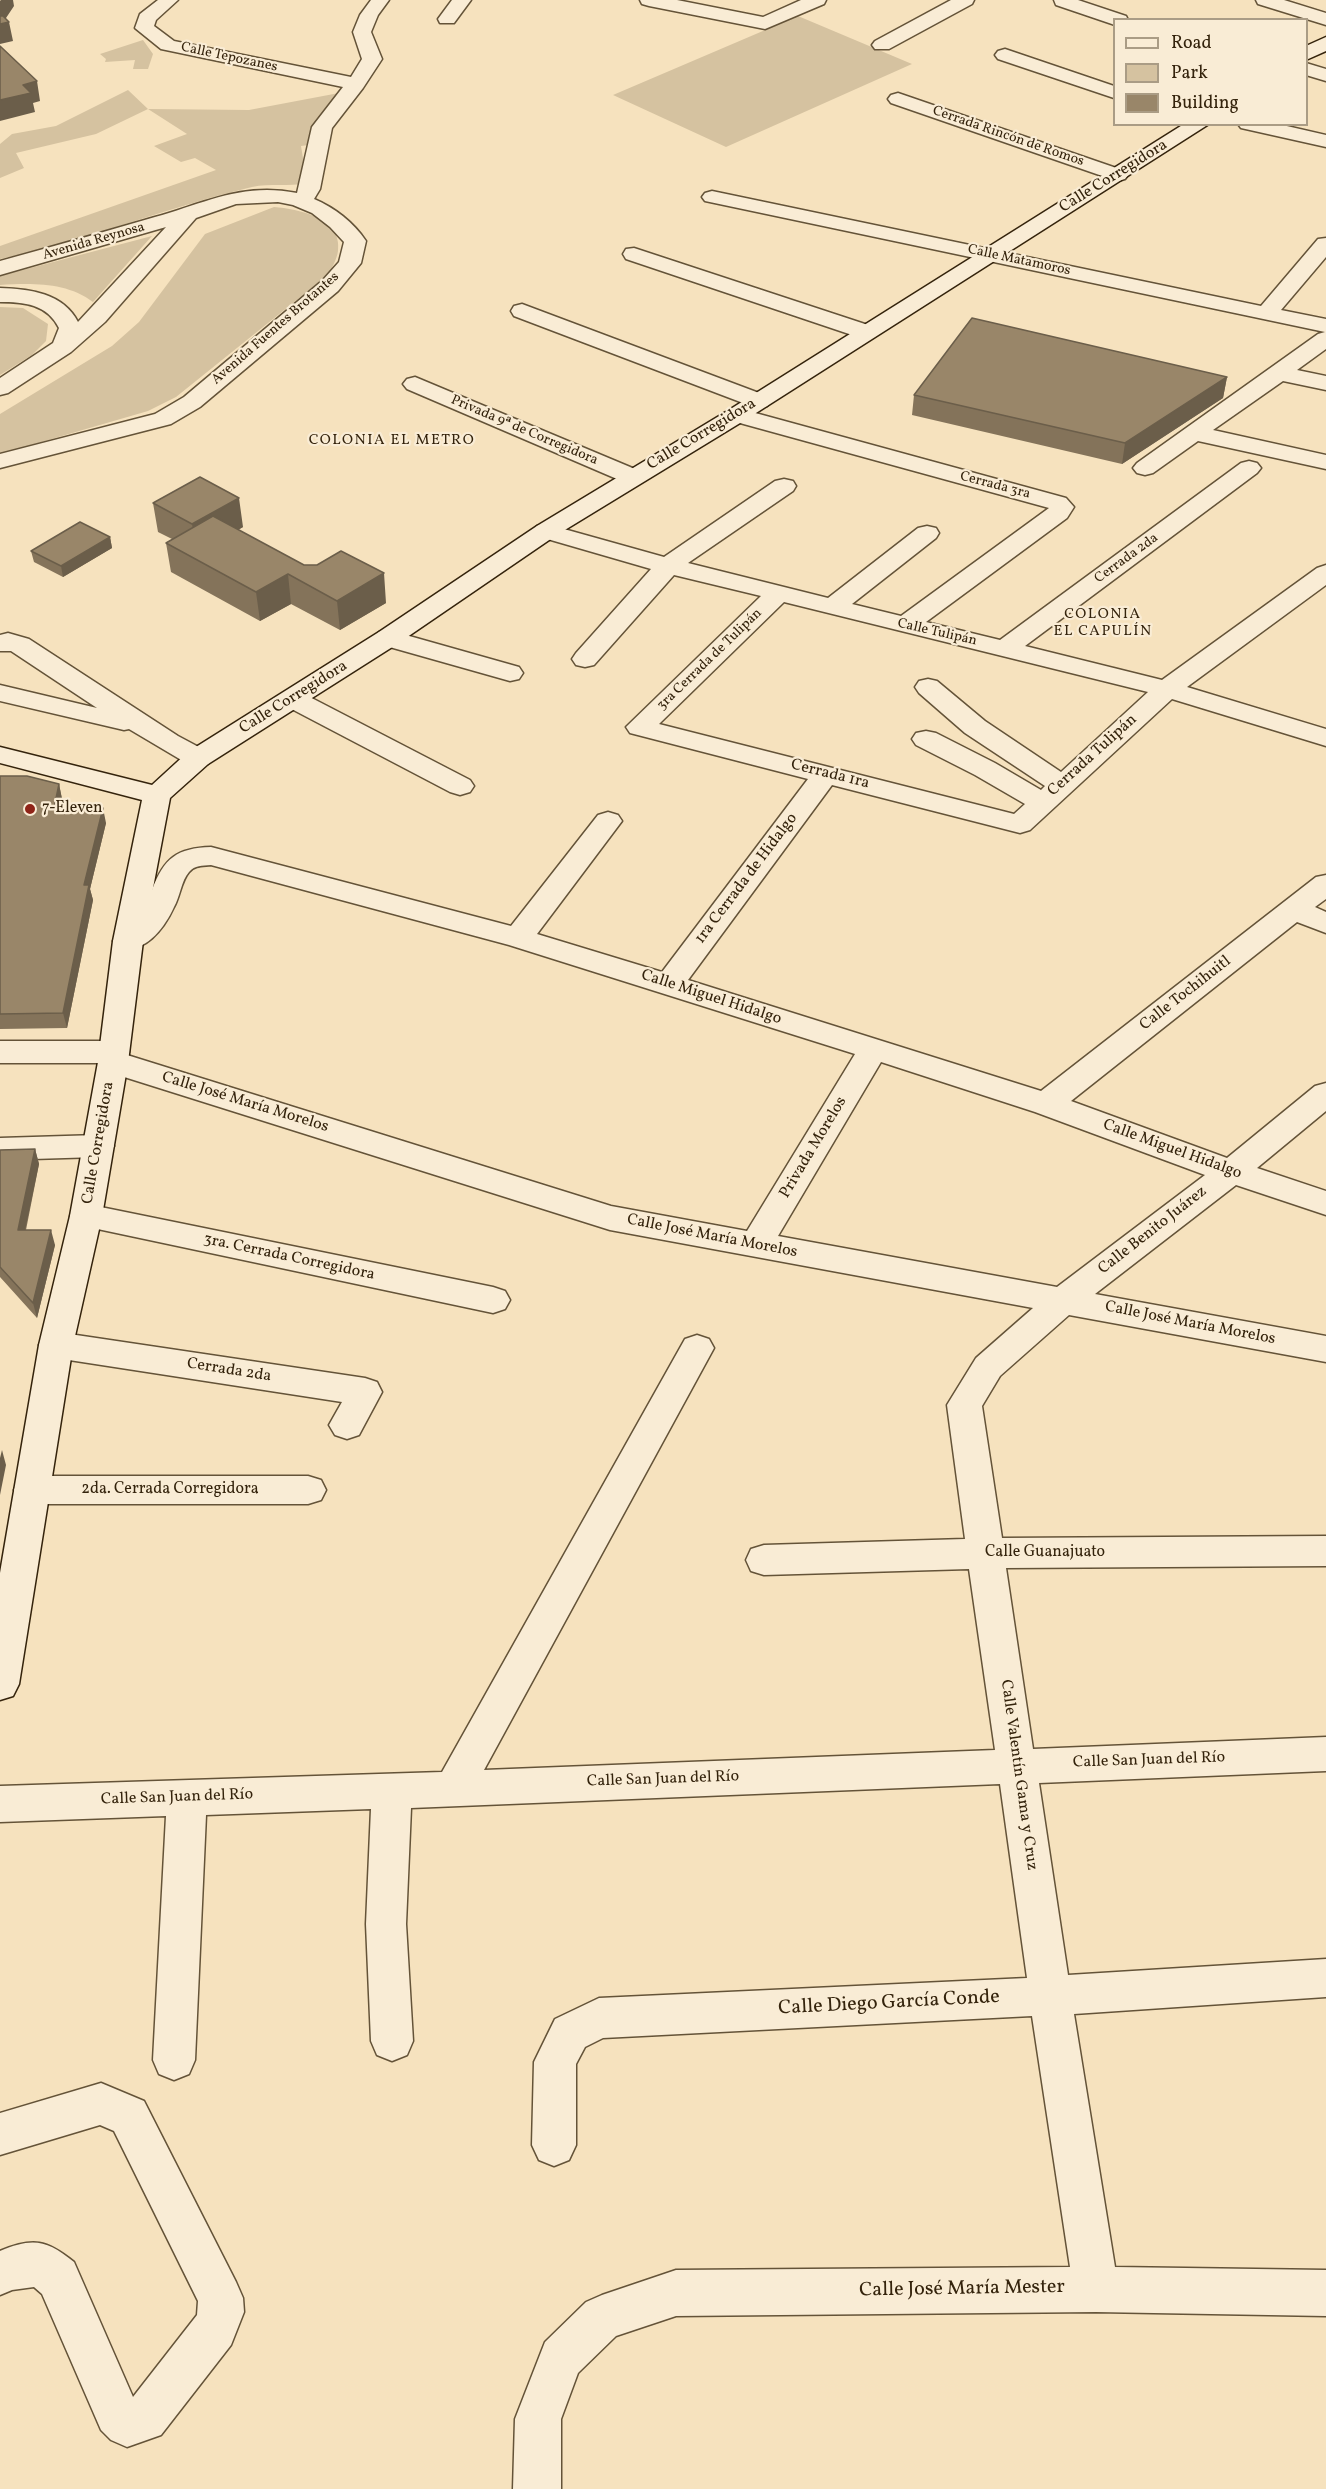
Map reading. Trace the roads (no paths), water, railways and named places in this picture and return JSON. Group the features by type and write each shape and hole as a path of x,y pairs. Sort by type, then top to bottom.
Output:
{"street":[{"name":"Calle Tepozanes","path":"169,0 147,18 144,28 168,45 356,84"},
{"path":"303,200 310,189 322,127 356,84 372,59 362,32 369,15 380,0"},
{"path":"447,19 462,0"},
{"path":"649,0 765,22 817,0"},
{"path":"882,45 965,0"},
{"path":"1265,0 1326,19"},
{"path":"1063,1 1113,18"},
{"path":"1308,53 1326,43"},
{"path":"1005,55 1113,92"},
{"path":"1308,70 1326,75"},
{"name":"Cerrada Rincón de Romos","path":"898,99 1118,175"},
{"name":"Calle Corregidora","path":"0,1684 56,1345 86,1215 114,1057 128,941 156,795 198,758 388,638 546,531 737,415 1196,126"},
{"path":"1257,126 1326,141"},
{"name":"Avenida Fuentes Brotantes","path":"0,388 63,347 97,317 189,214 227,199 280,194 303,200 324,211 343,225 355,241 350,263 330,286 192,402 164,419 0,461"},
{"name":"Calle Matamoros","path":"712,197 1326,326"},
{"name":"Avenida Reynosa","path":"0,268 189,214"},
{"path":"1266,314 1326,244"},
{"path":"634,254 866,332"},
{"path":"0,295 28,296 46,301 59,309 67,318 70,328 63,347"},
{"path":"522,311 759,401"},
{"path":"1145,468 1326,339"},
{"path":"1279,373 1326,383"},
{"name":"Privada 9ª de Corregidora","path":"416,384 633,477"},
{"name":"Cerrada 3ra","path":"737,415 1057,503 1062,507 1058,513 904,626"},
{"path":"1194,433 1326,462"},
{"name":"Cerrada 2da","path":"1005,649 1249,468"},
{"path":"585,659 668,566 784,486"},
{"name":"Calle Tulipán","path":"546,531 668,566 1167,689 1326,738"},
{"path":"832,607 927,533"},
{"path":"1167,689 1326,573"},
{"name":"3ra Cerrada de Tulipán","path":"640,727 779,593"},
{"path":"388,638 510,673"},
{"path":"0,644 8,641 20,645 198,758"},
{"path":"928,687 1051,794"},
{"name":"Cerrada Tulipán","path":"1020,824 1167,689"},
{"path":"0,693 146,727"},
{"path":"293,699 460,786"},
{"name":"Cerrada 1ra","path":"640,727 1020,824"},
{"path":"926,739 985,769 1051,794"},
{"path":"0,755 156,795"},
{"name":"1ra Cerrada de Hidalgo","path":"669,984 826,774"},
{"path":"518,938 608,821"},
{"name":"Calle Miguel Hidalgo","path":"128,941 153,919 172,874 182,861 196,855 212,856 518,938 669,984 1046,1104 1231,1172 1326,1203"},
{"name":"Calle Tochihuitl","path":"1046,1104 1326,884"},
{"path":"1294,909 1326,923"},
{"name":"Privada Morelos","path":"755,1246 873,1050"},
{"name":"Calle José María Morelos","path":"0,1052 114,1057 610,1218 1326,1349"},
{"name":"Calle Benito Juárez","path":"1064,1300 1231,1172 1326,1095"},
{"path":"0,1149 98,1146"},
{"name":"3ra. Cerrada Corregidora","path":"86,1215 493,1299"},
{"name":"Calle Valentín Gama y Cruz","path":"1064,1300 988,1367 964,1405 1050,1996 1096,2289"},
{"name":"Cerrada 2da","path":"56,1345 365,1392 347,1425"},
{"path":"453,1789 697,1348"},
{"name":"2da. Cerrada Corregidora","path":"32,1490 308,1490"},
{"name":"Calle Guanajuato","path":"764,1560 985,1553 1326,1551"},
{"name":"Calle San Juan del Río","path":"0,1804 453,1789 1326,1754"},
{"path":"392,1791 386,1924 392,2042"},
{"path":"174,2060 187,1797"},
{"name":"Calle Diego García Conde","path":"554,2145 555,2062 570,2033 599,2018 1050,1996 1326,1978"},
{"path":"0,2134 101,2104 129,2116 220,2298 221,2312 215,2329 145,2418 127,2424 117,2414 58,2278 41,2264 12,2268 0,2273"},
{"name":"Calle José María Mester","path":"537,2489 538,2419 561,2358 602,2318 676,2293 1096,2289 1326,2293"}],"place":[{"name":"7-Eleven","path":"30,809"}],"district":[{"name":"COLONIA EL METRO","path":"392,441"},
{"name":"COLONIA EL CAPULÍN","path":"1103,624"}]}
